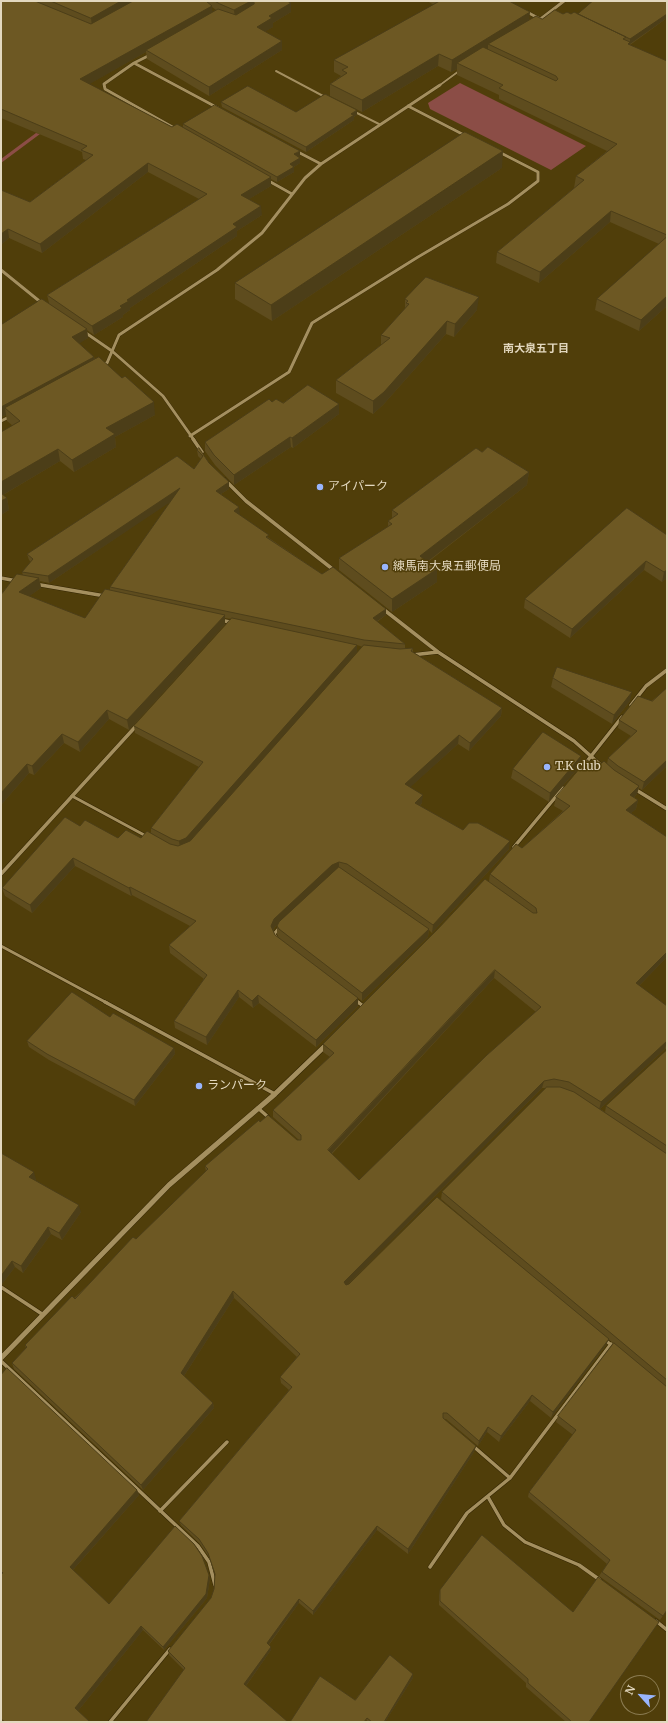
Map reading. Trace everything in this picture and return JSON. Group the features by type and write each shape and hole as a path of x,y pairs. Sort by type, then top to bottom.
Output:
{"street":[{"path":"536,23 564,1"},
{"path":"520,8 541,19"},
{"path":"155,52 134,63 104,84 105,89 178,130"},
{"path":"134,63 224,112"},
{"path":"100,366 107,363 119,335 217,270 262,233 305,178 321,164 379,124 440,85"},
{"path":"408,106 469,137"},
{"path":"293,149 321,164"},
{"path":"190,436 289,372 312,323 418,257 508,204 538,181 538,172 497,151"},
{"path":"265,179 292,194"},
{"path":"1,270 31,296 50,309"},
{"path":"82,330 112,351 163,396 203,455"},
{"path":"1,421 14,414"},
{"path":"223,478 246,500 339,574"},
{"path":"1,578 24,582"},
{"path":"31,583 107,596"},
{"path":"382,608 438,652 574,741 608,771"},
{"path":"216,619 239,624"},
{"path":"227,627 232,622"},
{"path":"407,655 422,655 438,652"},
{"path":"582,767 646,686 667,670"},
{"path":"1,874 140,722"},
{"path":"510,852 568,783"},
{"path":"627,784 667,809"},
{"path":"359,1011 368,1001"},
{"path":"1,1359 42,1314 169,1185 275,1094 329,1042"}],"lane":[{"path":"440,85 464,68"},
{"path":"276,71 332,100"},
{"path":"352,110 379,124"},
{"path":"72,796 152,839"},
{"path":"277,940 274,934 283,924"},
{"path":"1,946 275,1094"},
{"path":"350,997 363,1006"},
{"path":"258,1108 270,1119"},
{"path":"1,1287 42,1314"},
{"path":"599,1334 617,1349"},
{"path":"430,1567 467,1513 510,1478 611,1344"},
{"path":"1,1359 198,1546 209,1562 215,1584 214,1592"},
{"path":"160,1511 227,1442"},
{"path":"468,1442 510,1478"},
{"path":"488,1497 504,1525 525,1542 580,1565 604,1583"},
{"path":"654,1620 667,1630"},
{"path":"110,1722 175,1643"}],"shaded area":[{"path":"460,83 586,146 551,170 430,109 428,103"},
{"path":"36,133 40,134 1,163 1,159"}],"building":[{"path":"1,1 35,1 91,24 133,1 206,1 212,6 80,79 172,127 177,124 271,177 241,195 261,206 233,224 237,227 127,300 129,301 120,306 122,308 92,326 47,295 207,194 148,163 40,244 8,229 1,234 1,190 30,202 93,155 81,150 87,146 1,109"},
{"path":"51,1 121,1 91,18"},
{"path":"215,1 251,1 234,10"},
{"path":"254,1 287,1 291,3 269,16 272,18 257,27 282,41 209,87 146,50 218,9 236,15 254,4"},
{"path":"440,1 509,1 530,12 452,60 439,54 362,100 330,84 347,73 342,70 348,67 334,60"},
{"path":"593,1 667,1 667,14 630,39 578,14"},
{"path":"555,10 563,14 567,12 571,14 574,12 626,37 623,39 630,42 628,44 667,61 667,235 611,211 540,272 497,252 584,180 576,176 617,144 499,88 503,85 457,63 483,47 556,81 558,79 556,76 488,44 536,16 542,19"},
{"path":"248,86 296,112 325,94 357,110 351,114 354,115 306,147 221,102"},
{"path":"215,105 300,151 294,154 300,158 290,164 294,167 277,177 183,124"},
{"path":"465,132 503,151 271,305 235,283"},
{"path":"667,237 667,296 641,320 597,299"},
{"path":"426,277 479,297 455,324 447,321 384,392 373,401 336,380 390,338 381,335 409,304 406,303 408,301 405,299"},
{"path":"42,299 87,329 72,337 94,357 1,407 1,325"},
{"path":"99,357 122,378 125,376 154,402 106,428 115,434 72,460 58,449 1,482 1,432 20,421 5,408"},
{"path":"308,385 339,404 292,438 290,437 234,475 214,455 205,442 269,399 272,402 276,399 283,403"},
{"path":"488,447 529,472 420,556 437,569 392,599 339,558 392,524 388,521 398,514 392,510 476,448 482,452"},
{"path":"199,448 209,463 229,482 216,491 239,507 234,511 269,535 266,537 322,574 333,567 386,609 373,618 405,644 364,640 110,587 180,488 48,576 22,572 33,559 27,554 177,456 194,469 203,456 197,450"},
{"path":"1,493 7,498 1,501"},
{"path":"627,508 667,535 667,570 664,572 646,561 572,629 525,599"},
{"path":"17,574 39,578 19,592 85,618 105,589 225,615 127,720 107,710 78,742 62,734 32,766 27,764 1,793 1,592 2,593"},
{"path":"232,618 357,645 186,838 179,841 151,828 203,762 134,726"},
{"path":"364,645 400,649 413,648 411,651 502,708 470,743 459,735 405,784 423,795 415,803 463,830 469,823 478,823 510,841 433,925 347,864 339,862 332,865 274,919 271,926 275,935 358,998 316,1040 258,995 252,1001 238,990 206,1037 174,1021 207,975 169,945 196,921 73,858 30,905 2,888 65,817 80,826 85,820 118,838 126,830 141,838 147,831 170,844 178,846 190,841"},
{"path":"557,667 632,692 614,715 553,678"},
{"path":"667,688 667,760 644,782 608,758 637,731 619,720 638,696 652,701"},
{"path":"543,732 581,756 550,793 513,769"},
{"path":"587,760 597,767 604,761 614,770 639,786 630,795 638,800 626,810 667,837 667,952 636,983 667,1006 667,1041 601,1102 569,1082 554,1079 544,1081 344,1282 346,1285 349,1284 437,1197 609,1339 553,1412 532,1395 501,1436 488,1427 479,1441 447,1413 443,1413 443,1418 476,1446 408,1549 377,1526 313,1611 299,1599 267,1643 271,1647 244,1684 288,1722 146,1722 185,1668 168,1651 211,1598 214,1589 215,1574 208,1553 199,1539 179,1521 292,1387 280,1377 300,1354 233,1291 181,1373 213,1403 141,1485 12,1363 27,1347 25,1345 72,1296 75,1299 133,1237 136,1239 208,1169 205,1166 259,1120 260,1122 268,1115 297,1140 301,1140 301,1135 273,1110 334,1053 323,1044 436,931 485,879 533,913 537,913 536,908 490,874 516,844 522,848 570,806 556,797","holes":["495,970 541,1007 487,1055 359,1180 328,1150"]},
{"path":"339,867 429,929 362,993 277,926 279,922"},
{"path":"72,992 110,1017 113,1013 174,1048 134,1100 47,1054 27,1041"},
{"path":"667,1050 667,1146 606,1106"},
{"path":"547,1087 560,1087 574,1092 667,1154 667,1380 442,1192"},
{"path":"1,1153 34,1172 29,1177 79,1205 59,1233 48,1227 21,1266 12,1261 1,1276"},
{"path":"614,1343 667,1387 667,1610 663,1616 602,1572 610,1560 529,1492 576,1430 558,1416"},
{"path":"7,1368 137,1490 70,1567 109,1604 175,1526 194,1544 202,1556 209,1575 206,1594 163,1647 141,1626 75,1708 90,1722 5,1722 1,1719 1,1574 3,1573 1,1571 1,1375"},
{"path":"482,1535 573,1612 598,1577 659,1622 622,1675 620,1675 620,1678 589,1722 572,1722 528,1683 528,1679 440,1601 440,1590"},
{"path":"390,1655 413,1674 384,1722 372,1722 367,1718 364,1722 290,1722 320,1676 355,1700"}],"place":[{"name":"アイパーク","path":"320,487"},
{"name":"練馬南大泉五郵便局","path":"385,567"},
{"name":"T.K club","path":"547,767"},
{"name":"ランパーク","path":"199,1086"}],"district":[{"name":"南大泉五丁目","path":"536,349"}]}
